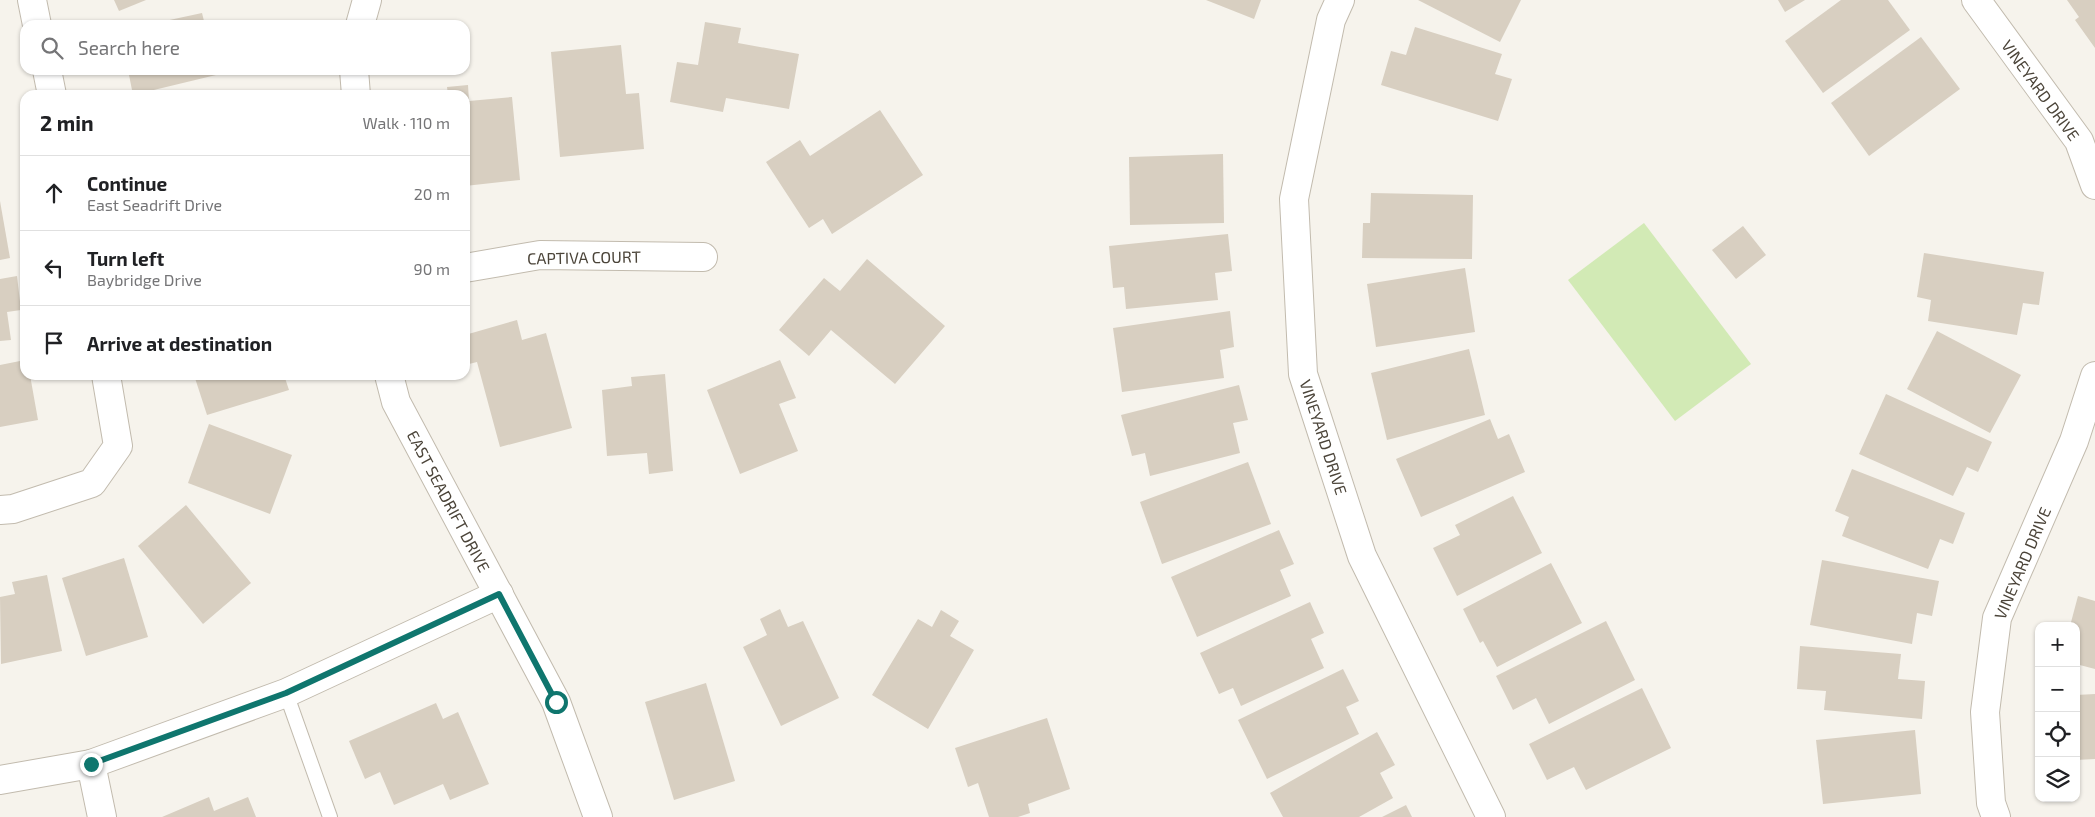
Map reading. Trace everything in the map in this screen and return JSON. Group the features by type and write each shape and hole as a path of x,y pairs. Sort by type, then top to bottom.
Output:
{"street":[{"path":"32,0 36,20"},
{"path":"361,20 367,0"},
{"name":"VINEYARD DRIVE","path":"1340,0 1331,20 1294,199 1303,374 1362,556 1491,817"},
{"name":"VINEYARD DRIVE","path":"1976,0 2079,141 2095,185"},
{"path":"48,75 51,90"},
{"path":"354,75 356,90"},
{"name":"CAPTIVA COURT","path":"470,267 540,255 703,257"},
{"name":"VINEYARD DRIVE","path":"1996,817 1991,803 1985,712 1996,618 2074,441 2095,376"},
{"path":"0,510 13,509 92,483 118,446 107,380"},
{"name":"EAST SEADRIFT DRIVE","path":"390,380 396,402 556,702 598,817"},
{"path":"0,780 91,764 286,693 499,594"},
{"path":"91,764 102,817"}],"lane":[{"path":"286,693 330,817"}],"green space":[{"path":"1644,223 1751,364 1675,421 1568,280"}],"building":[{"path":"114,0 146,0 119,11"},
{"path":"1206,0 1261,0 1254,19"},
{"path":"1418,0 1521,0 1500,42"},
{"path":"1778,0 1805,0 1785,12"},
{"path":"1841,0 1888,0 1910,30 1823,93 1785,41"},
{"path":"2067,0 2095,0 2095,48 2075,20 2079,17"},
{"path":"202,13 204,20 170,20"},
{"path":"705,22 741,28 738,43 799,54 789,109 726,98 723,112 670,102 677,62 698,65"},
{"path":"1415,27 1502,54 1495,74 1512,79 1498,121 1381,85 1391,51 1406,55"},
{"path":"1921,37 1960,89 1869,156 1831,103"},
{"path":"621,45 626,94 639,93 644,149 560,157 551,52"},
{"path":"129,75 216,75 154,90 132,90"},
{"path":"468,85 468,90 447,90 447,87"},
{"path":"512,97 520,180 470,185 470,101"},
{"path":"880,110 923,175 832,234 823,219 809,228 766,162 800,140 810,156"},
{"path":"1223,154 1224,223 1130,225 1129,157"},
{"path":"1371,193 1473,195 1472,259 1362,258 1363,223 1370,223"},
{"path":"0,201 10,258 0,260"},
{"path":"1743,226 1766,255 1736,279 1712,250"},
{"path":"1228,234 1232,271 1215,273 1218,300 1126,309 1124,287 1113,288 1109,246"},
{"path":"1924,253 2044,272 2039,305 2023,303 2017,335 1928,321 1931,300 1917,297"},
{"path":"867,259 945,326 895,384 831,330 809,356 779,330 824,278 840,291"},
{"path":"1465,268 1475,332 1376,347 1367,284"},
{"path":"17,276 20,310 7,312 11,340 0,341 0,279"},
{"path":"1230,311 1234,347 1220,350 1224,378 1122,392 1113,328"},
{"path":"517,320 522,340 546,333 572,428 500,447 477,362 470,364 470,334"},
{"path":"1937,331 2021,375 1990,433 1907,389"},
{"path":"1469,349 1485,415 1387,440 1371,373"},
{"path":"780,360 796,398 779,404 798,451 740,474 707,390"},
{"path":"20,361 20,380 31,380 38,420 0,427 0,365"},
{"path":"665,374 673,471 649,474 647,453 607,456 602,390 632,386 631,377"},
{"path":"196,380 286,380 289,390 207,415"},
{"path":"1239,385 1248,420 1233,423 1240,453 1150,476 1145,453 1132,456 1121,415"},
{"path":"1886,394 1992,442 1978,472 1967,467 1953,496 1859,454"},
{"path":"1490,419 1498,439 1509,434 1525,472 1421,517 1396,459"},
{"path":"209,424 292,455 270,514 188,483"},
{"path":"1248,462 1271,524 1162,564 1140,502"},
{"path":"1852,469 1965,513 1953,544 1940,539 1928,569 1842,536 1849,517 1835,511"},
{"path":"1513,496 1542,553 1457,596 1433,548 1460,535 1455,525"},
{"path":"186,505 251,583 203,624 138,546"},
{"path":"1279,530 1294,564 1280,570 1291,596 1197,637 1171,577"},
{"path":"124,558 148,637 86,656 62,578"},
{"path":"1822,560 1939,581 1932,616 1917,613 1912,644 1810,625"},
{"path":"1551,563 1582,623 1497,667 1483,641 1480,643 1463,609"},
{"path":"47,575 62,651 1,664 0,597 15,594 12,582"},
{"path":"2078,596 2095,601 2095,669 2080,665 2080,622 2071,622"},
{"path":"1310,602 1324,633 1311,639 1324,668 1241,706 1233,688 1219,694 1200,653"},
{"path":"780,609 788,627 803,621 839,698 781,726 743,647 767,635 760,619"},
{"path":"941,610 959,621 950,636 974,650 928,729 872,695 918,619 932,627"},
{"path":"1606,621 1635,680 1549,724 1536,698 1513,710 1496,676"},
{"path":"1800,646 1901,654 1898,679 1925,681 1922,719 1824,710 1826,691 1797,689"},
{"path":"1343,669 1359,701 1346,707 1359,734 1267,779 1238,720"},
{"path":"706,683 735,781 674,800 645,702"},
{"path":"1642,688 1671,748 1586,790 1574,767 1547,780 1529,744"},
{"path":"2095,694 2095,759 2080,760 2080,695"},
{"path":"436,703 443,719 458,712 489,784 450,800 443,784 394,805 380,772 365,779 349,741"},
{"path":"1047,718 1070,789 1028,804 1030,813 1018,817 989,817 978,783 968,787 955,748"},
{"path":"1915,730 1921,794 1823,804 1816,740"},
{"path":"1377,732 1395,765 1380,773 1393,798 1359,817 1283,817 1270,793"},
{"path":"209,797 214,811 248,797 256,817 162,817"},
{"path":"1406,805 1412,817 1382,817"}],"route":[{"path":"91,764 286,693 499,594 556,702"}]}
